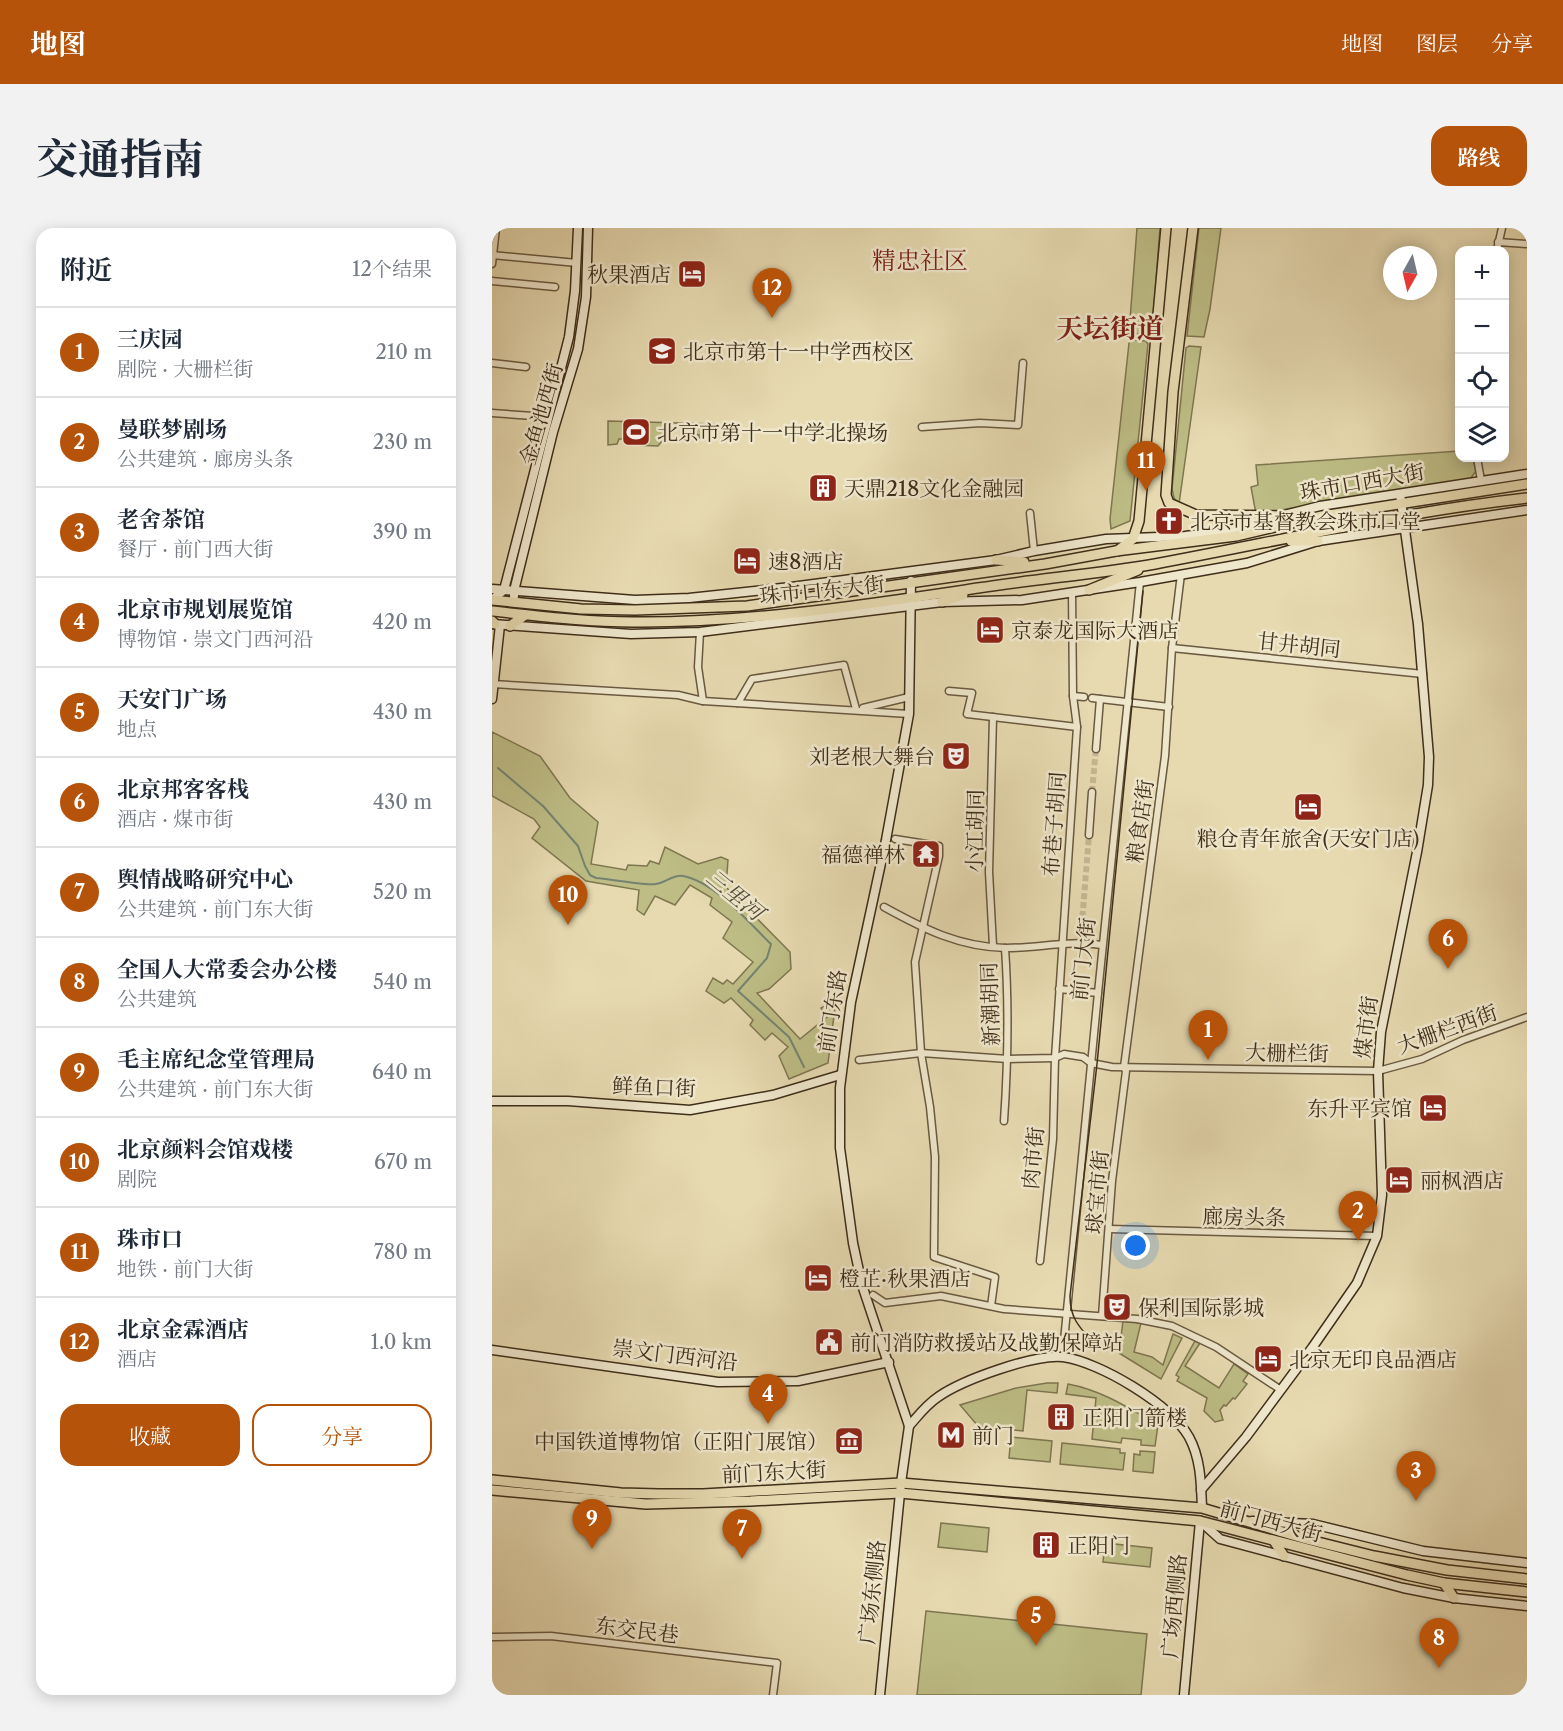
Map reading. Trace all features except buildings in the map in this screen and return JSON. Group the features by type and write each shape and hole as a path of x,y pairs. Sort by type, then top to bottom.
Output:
{"main road":[{"path":"1116,551 1133,539 1138,521 1166,228"},
{"path":"1193,228 1173,392 1166,495 1169,503 1196,515 1322,516"},
{"name":"珠市口西大街","path":"1116,551 1236,536 1400,499 1527,484"},
{"name":"珠市口西大街","path":"1154,564 1319,530 1527,498"},
{"path":"1236,536 1279,516"},
{"path":"1274,541 1318,541"},
{"name":"珠市口东大街","path":"492,600 581,609 689,609 790,601 911,581 1045,564 1116,551"},
{"path":"996,560 1045,564"},
{"path":"1089,590 1154,564"},
{"name":"珠市口东大街","path":"492,611 579,620 688,621 790,613 879,602 912,602 982,587 1154,564"},
{"path":"878,587 879,602"},
{"path":"942,602 982,587"},
{"path":"498,624 525,615"},
{"name":"前门东大街","path":"492,1480 621,1494 900,1488 1202,1508"},
{"name":"前门东大街","path":"492,1490 646,1504 751,1502 900,1488 1200,1521"},
{"path":"1200,1521 1202,1508"},
{"name":"前门西大街","path":"1202,1508 1305,1539 1374,1556 1447,1570 1527,1580"},
{"name":"前门西大街","path":"1200,1521 1407,1575 1444,1583 1527,1592"},
{"path":"1274,1541 1284,1556"},
{"path":"1444,1583 1454,1598"}],"street":[{"path":"492,264 496,228"},
{"name":"金鱼池西街","path":"504,590 569,338 577,263 578,228"},
{"name":"金鱼池西街","path":"514,591 553,432 578,349 586,297 588,228"},
{"path":"1498,246 1502,228"},
{"path":"1498,242 1527,244"},
{"path":"493,255 577,263"},
{"path":"492,281 555,287"},
{"path":"492,363 526,367"},
{"path":"922,427 980,423 1018,425 1023,363"},
{"path":"492,413 548,417"},
{"path":"1479,462 1481,480"},
{"name":"珠市口西大街","path":"1133,539 1185,537 1226,531 1320,506 1400,499 1481,480 1527,474"},
{"name":"煤市街","path":"1202,1490 1233,1454 1281,1390 1357,1282 1377,1236 1382,1195 1378,1071 1381,1032 1428,785 1428,733 1423,674 1400,499"},
{"path":"1140,582 1247,563 1318,541 1527,510"},
{"path":"1030,513 1034,551"},
{"name":"珠市口东大街","path":"492,589 635,600 689,598 996,560 1106,539 1133,539"},
{"name":"粮食店街","path":"1125,1069 1143,910 1156,827 1181,574"},
{"name":"前门东路","path":"909,1426 862,1285 840,1148 840,1075 850,1002 886,840 909,714 911,581"},
{"name":"珠市口东大街","path":"498,624 631,634 699,632 912,602 1022,600 1140,582"},
{"name":"前门大街","path":"1064,1341 1090,1062 1140,582"},
{"path":"492,600 504,590"},
{"path":"514,591 514,596 524,603"},
{"name":"布巷子胡同","path":"1055,1058 1077,727 1072,696 1072,592"},
{"path":"492,699 498,624"},
{"path":"699,632 698,667 703,701"},
{"name":"甘井胡同","path":"1172,648 1423,674"},
{"path":"738,703 752,679 844,665 856,709"},
{"path":"493,684 678,695 703,701 909,714"},
{"path":"949,691 972,693 967,714 1077,727"},
{"path":"1072,696 1169,707"},
{"path":"856,709 909,697"},
{"path":"1096,749 1100,699"},
{"name":"小江胡同","path":"993,717 989,872 993,946"},
{"path":"1089,835 1092,792"},
{"path":"895,838 939,846 939,856 915,962 921,1053 930,1107 934,1157 934,1257 995,1276 992,1306"},
{"path":"884,907 922,928 961,941 1005,948 1062,944 1081,938 1102,945"},
{"name":"新潮胡同","path":"1004,1121 1009,1000 1005,948"},
{"path":"1059,988 1098,993"},
{"name":"大栅栏西街","path":"1378,1071 1422,1059 1463,1040 1527,1017"},
{"path":"859,1060 921,1053 1008,1059 1055,1058 1064,1054 1083,1057 1090,1062"},
{"name":"肉市街","path":"1040,1261 1053,1139 1055,1058"},
{"name":"大栅栏街","path":"1090,1062 1125,1069 1378,1071"},
{"name":"球宝市街","path":"1102,1317 1112,1181 1125,1069"},
{"name":"鲜鱼口街","path":"496,1101 568,1101 690,1110 773,1095 840,1075"},
{"name":"廊房头条","path":"1110,1230 1377,1236"},
{"path":"873,1294 885,1303 941,1296 1004,1310 1137,1319 1172,1326 1216,1347 1281,1390"},
{"name":"崇文门西河沿","path":"492,1350 718,1382 798,1381 889,1362"},
{"path":"909,1426 933,1400 948,1390 977,1378 1041,1358 1063,1357 1080,1360 1105,1371 1144,1394 1173,1418 1189,1437 1196,1452 1202,1490 1202,1508"},
{"name":"广场东侧路","path":"880,1695 900,1488 909,1426"},
{"name":"前门西大街","path":"1239,1520 1313,1524 1423,1551 1527,1563"},
{"name":"前门西大街","path":"1200,1521 1220,1539 1403,1588 1454,1598 1527,1606"},
{"name":"广场西侧路","path":"1184,1695 1200,1521"},
{"name":"东交民巷","path":"492,1637 551,1636 777,1663 773,1695"}],"shaded area":[{"path":"1137,228 1160,228 1152,332 1144,335 1129,333"},
{"path":"1199,228 1221,228 1204,337 1187,336"},
{"path":"1132,340 1146,341 1148,344 1130,521 1111,529 1110,519 1129,343"},
{"path":"1201,347 1179,504 1174,498 1172,489 1186,348"},
{"name":"北京市第十一中学北操场","path":"608,421 715,424 713,439 699,438 699,435 693,434 692,428 670,426 664,431 663,440 658,446 634,445 630,439 619,439 617,444 608,445"},
{"path":"1455,451 1455,462 1474,462 1476,471 1470,479 1256,514 1251,487 1258,485 1256,465"},
{"path":"492,732 540,756 570,798 598,822 591,864 626,870 628,865 647,866 650,861 659,864 665,847 698,864 721,857 728,860 726,887 790,952 791,969 769,989 757,993 800,1039 827,1017 821,1008 836,1000 828,1063 789,1079 779,1056 788,1047 772,1033 765,1040 750,1025 753,1020 731,998 724,1003 706,991 713,978 723,984 727,980 733,984 753,962 723,938 732,922 710,905 712,898 690,885 675,905 655,896 644,915 637,910 639,890 586,881 532,838 540,827 534,819 492,796"},
{"path":"1123,1321 1141,1323 1134,1352 1152,1357 1163,1365 1173,1334 1182,1338 1161,1379 1119,1353"},
{"path":"1195,1341 1200,1343 1185,1366 1219,1388 1234,1364 1248,1374 1243,1381 1247,1384 1235,1399 1233,1398 1220,1410 1223,1420 1215,1422 1204,1411 1207,1398 1177,1381 1179,1377 1176,1375"},
{"path":"1058,1383 1057,1393 1027,1390 1023,1431 978,1426 960,1405 1016,1388"},
{"path":"1068,1384 1103,1395 1158,1425 1155,1446 1141,1445 1141,1440 1122,1438 1121,1443 1092,1439 1096,1398 1066,1394"},
{"path":"1011,1437 1052,1441 1050,1462 1009,1458"},
{"path":"1062,1443 1120,1449 1120,1453 1125,1453 1123,1470 1060,1464"},
{"path":"1140,1451 1155,1452 1153,1473 1133,1471 1134,1454 1140,1455"},
{"path":"941,1523 989,1528 987,1552 938,1547"},
{"path":"1105,1543 1152,1548 1150,1567 1103,1562"},
{"path":"926,1611 1147,1634 1141,1695 917,1695"}],"waterway":[{"name":"三里河","path":"498,768 543,806 578,846 590,875 596,878 651,884 683,876 707,886 741,914 771,944 767,958 738,991 789,1037 804,1067"}],"tunnel":[{"path":"1092,792 1096,749"},
{"path":"1081,935 1089,835"}],"tram line":[{"path":"1092,1341 1076,1321 1071,1310 1070,1296 1097,1064 1143,591"}],"place":[{"name":"秋果酒店","path":"692,274"},
{"name":"北京金霖酒店","path":"772,318"},
{"name":"北京市第十一中学西校区","path":"662,351"},
{"name":"北京市第十一中学北操场","path":"636,432"},
{"name":"天鼎218文化金融园","path":"823,488"},
{"name":"珠市口","path":"1146,491"},
{"name":"北京市基督教会珠市口堂","path":"1169,521"},
{"name":"速8酒店","path":"747,561"},
{"name":"京泰龙国际大酒店","path":"990,630"},
{"name":"刘老根大舞台","path":"956,756"},
{"name":"粮仓青年旅舍(天安门店)","path":"1308,807"},
{"name":"福德禅林","path":"926,854"},
{"name":"北京颜料会馆戏楼","path":"568,925"},
{"name":"北京邦客客栈","path":"1448,969"},
{"name":"三庆园","path":"1208,1060"},
{"name":"东升平宾馆","path":"1433,1108"},
{"name":"丽枫酒店","path":"1399,1180"},
{"name":"曼联梦剧场","path":"1358,1241"},
{"name":"橙芷·秋果酒店","path":"818,1278"},
{"name":"保利国际影城","path":"1117,1307"},
{"name":"前门消防救援站及战勤保障站","path":"829,1342"},
{"name":"北京无印良品酒店","path":"1268,1359"},
{"name":"正阳门箭楼","path":"1061,1417"},
{"name":"北京市规划展览馆","path":"768,1424"},
{"name":"前门","path":"951,1435"},
{"name":"中国铁道博物馆（正阳门展馆）","path":"849,1441"},
{"name":"老舍茶馆","path":"1416,1501"},
{"name":"正阳门","path":"1046,1545"},
{"name":"毛主席纪念堂管理局","path":"592,1549"},
{"name":"舆情战略研究中心","path":"742,1559"},
{"name":"天安门广场","path":"1036,1646"},
{"name":"全国人大常委会办公楼","path":"1439,1668"}],"district":[{"name":"精忠社区","path":"920,260"},
{"name":"天坛街道","path":"1110,328"}]}
